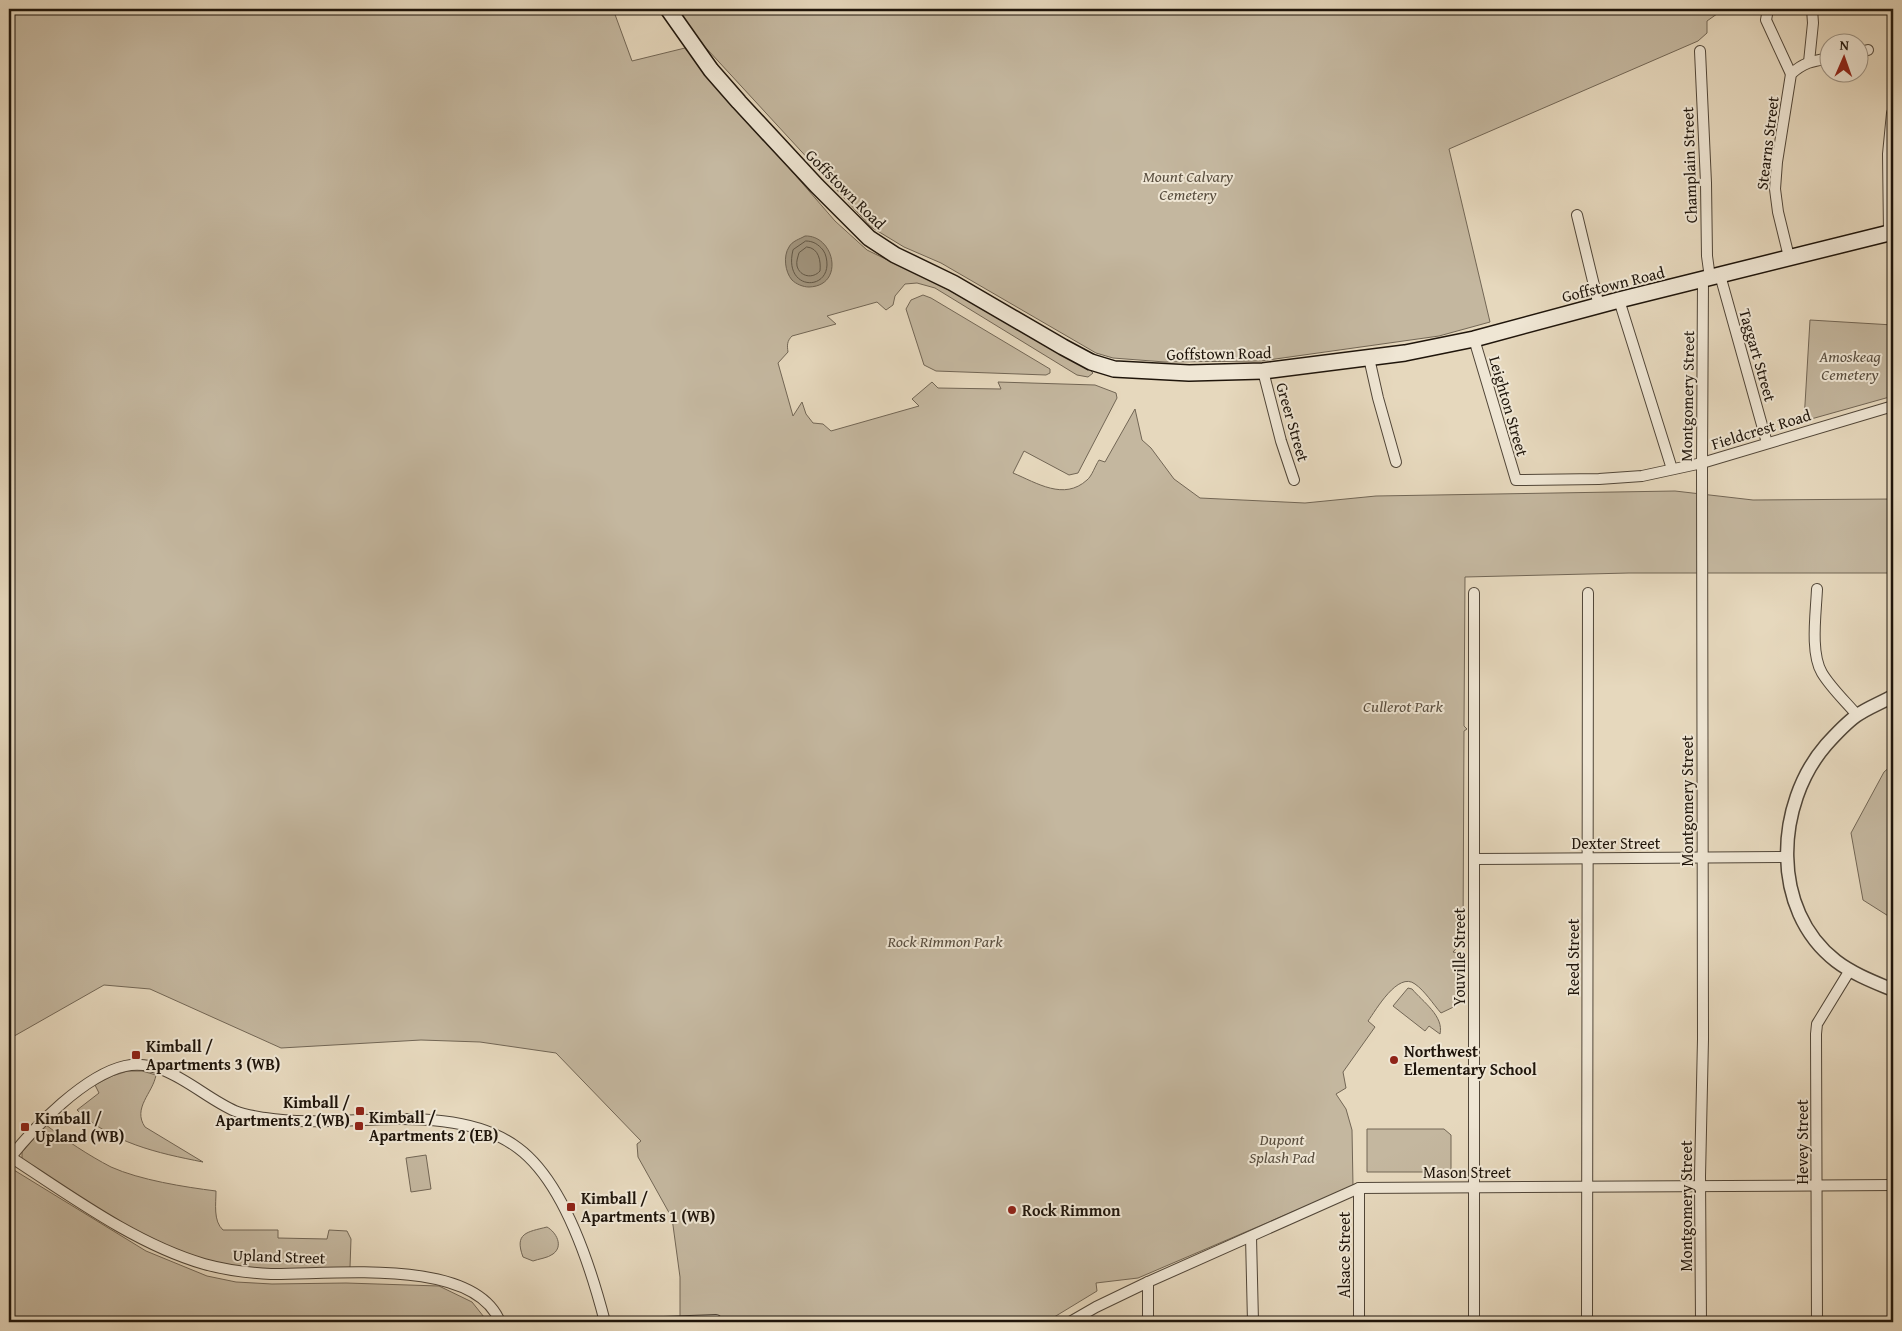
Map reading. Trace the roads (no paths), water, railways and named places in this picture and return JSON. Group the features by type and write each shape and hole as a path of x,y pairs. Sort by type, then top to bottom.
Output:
{"main road":[{"name":"Goffstown Road","path":"668,9 711,70 857,228 881,247 953,283 1063,348 1102,366 1124,370 1165,373 1213,374 1263,371 1368,358 1474,339 1619,300 1891,233"}],"street":[{"path":"1768,9 1766,20 1791,74 1800,66 1820,60"},
{"path":"1809,62 1813,23 1812,9"},
{"name":"Champlain Street","path":"1700,51 1707,256 1711,277"},
{"name":"Stearns Street","path":"1788,258 1775,189 1777,162 1791,74"},
{"path":"1891,233 1888,154 1892,113"},
{"path":"1577,215 1599,306"},
{"name":"Taggart Street","path":"1711,277 1767,443"},
{"name":"Montgomery Street","path":"1701,1322 1700,1186 1703,1039 1702,463 1711,277"},
{"path":"1619,300 1672,469"},
{"name":"Leighton Street","path":"1474,339 1516,480"},
{"path":"1368,358 1396,462"},
{"name":"Greer Street","path":"1263,371 1281,441 1294,480"},
{"name":"Fieldcrest Road","path":"1516,480 1631,478 1702,463 1893,406"},
{"path":"1817,589 1816,652 1818,663 1823,674 1857,715"},
{"name":"Reed Street","path":"1587,1322 1588,592"},
{"name":"Youville Street","path":"1474,593 1474,1322"},
{"path":"1893,696 1857,715 1825,746 1807,774 1798,794 1791,815 1787,837 1790,888 1803,920 1825,951 1836,961 1850,970 1893,990"},
{"name":"Dexter Street","path":"1474,859 1788,857"},
{"name":"Hevey Street","path":"1817,1322 1817,1024 1850,970"},
{"path":"10,1157 36,1127 96,1078 115,1068 137,1064 153,1066 168,1072 215,1100 244,1114 278,1120 435,1121 481,1128 501,1137 519,1149 536,1164 548,1181 578,1239 598,1294 605,1322"},
{"name":"Upland Street","path":"10,1157 52,1186 135,1235 185,1258 227,1269 269,1274 366,1273 434,1278 455,1283 485,1299 493,1308 500,1322"},
{"name":"Mason Street","path":"1070,1322 1148,1282 1359,1188 1893,1185"},
{"name":"Alsace Street","path":"1359,1188 1359,1322"},
{"path":"1251,1236 1252,1322"},
{"path":"1148,1282 1148,1322"},
{"path":"664,1322 716,1321"}],"water":[{"path":"805,236 815,238 823,243 829,251 832,261 828,278 820,284 809,287 800,285 792,280 786,264 786,255 790,245"}],"place":[{"name":"Kimball / Apartments 3 (WB)","path":"136,1055"},
{"name":"Northwest Elementary School","path":"1394,1060"},
{"name":"Kimball / Apartments 2 (WB)","path":"360,1111"},
{"name":"Kimball / Apartments 2 (EB)","path":"359,1126"},
{"name":"Kimball / Upland (WB)","path":"25,1127"},
{"name":"Kimball / Apartments 1 (WB)","path":"571,1207"},
{"name":"Rock Rimmon","path":"1012,1210"}],"park label":[{"name":"Mount Calvary Cemetery","path":"1188,185"},
{"name":"Amoskeag Cemetery","path":"1850,365"},
{"name":"Cullerot Park","path":"1403,706"},
{"name":"Rock Rimmon Park","path":"945,941"},
{"name":"Dupont Splash Pad","path":"1282,1148"}]}
